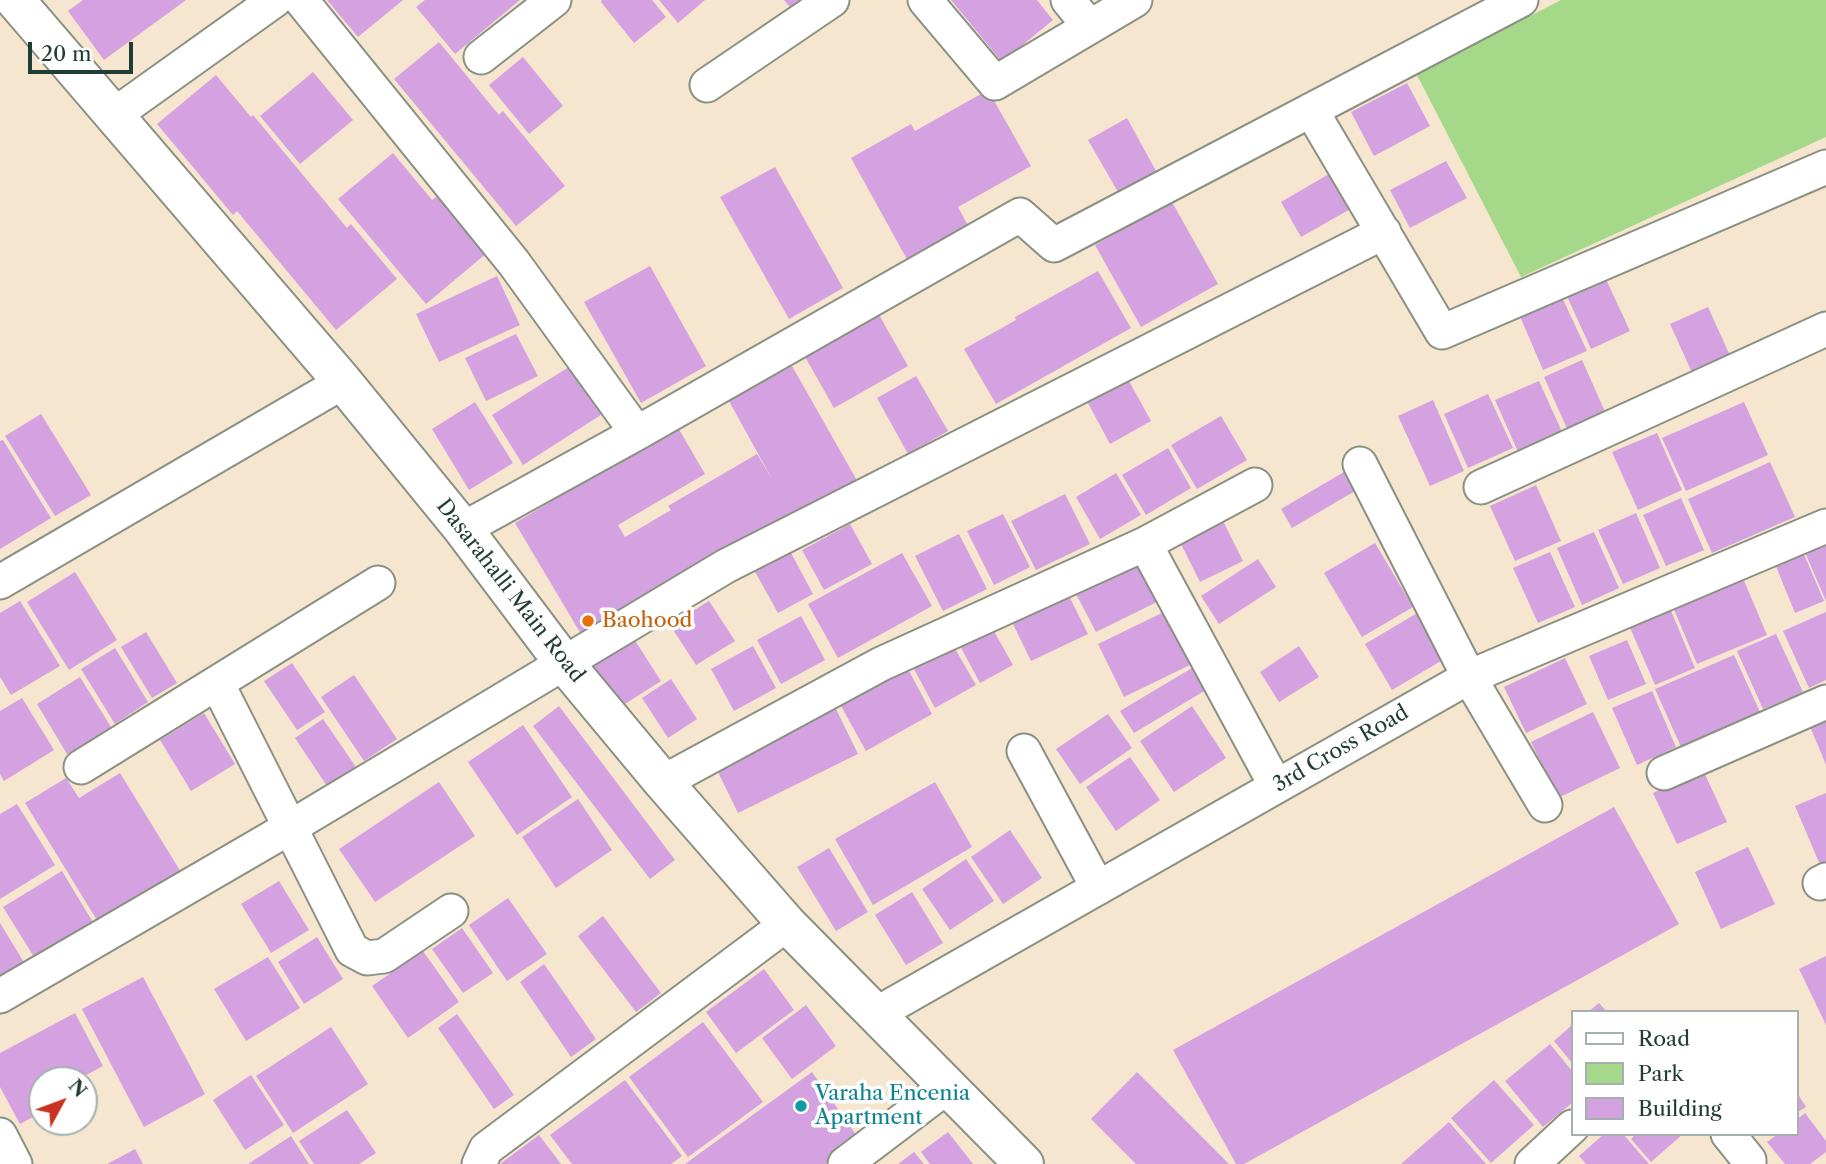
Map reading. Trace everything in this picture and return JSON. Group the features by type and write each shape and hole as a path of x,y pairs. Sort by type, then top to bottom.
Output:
{"street":[{"name":"Dasarahalli Main Road","path":"15,0 343,382 463,529 564,663 663,782 786,923 1024,1164"},
{"path":"114,115 275,0"},
{"path":"301,0 514,263 637,433"},
{"path":"481,57 554,0"},
{"path":"707,85 832,0"},
{"path":"925,0 995,83 1135,0"},
{"path":"1068,0 1090,27"},
{"path":"463,529 1020,215 1054,245 1521,0"},
{"path":"1311,110 1442,332 1826,167"},
{"path":"0,996 289,828 726,566 1384,232"},
{"path":"1481,486 1826,329"},
{"path":"0,582 343,382"},
{"path":"1360,464 1469,677 1545,805"},
{"path":"663,782 881,664 1145,544 1255,485"},
{"name":"3rd Cross Road","path":"876,1014 1469,677 1826,526"},
{"path":"1145,544 1276,786"},
{"path":"81,767 378,583"},
{"path":"217,683 352,950 367,958 384,956 452,912"},
{"path":"1664,773 1826,702"},
{"path":"1024,751 1098,888"},
{"path":"479,1164 485,1149 786,923"},
{"path":"845,1164 948,1086"},
{"path":"1532,1164 1570,1129"},
{"path":"0,1135 15,1164"},
{"path":"1730,1136 1749,1160 1749,1164"}],"green space":[{"path":"1561,0 1826,0 1826,137 1521,277 1417,75"}],"building":[{"path":"83,0 186,0 104,60 68,11"},
{"path":"327,0 403,0 358,37"},
{"path":"425,0 520,0 455,54 416,7"},
{"path":"602,0 652,0 666,17 634,43"},
{"path":"659,0 705,0 678,23"},
{"path":"784,0 810,0 795,13"},
{"path":"951,0 1037,0 1053,20 1002,62"},
{"path":"439,42 499,115 503,111 565,186 516,226 394,79"},
{"path":"523,57 563,106 529,134 489,85"},
{"path":"313,72 353,120 300,164 260,116"},
{"path":"216,75 347,228 351,224 397,279 336,330 237,211 233,215 157,124"},
{"path":"1407,83 1430,126 1374,156 1351,112"},
{"path":"988,90 1031,166 958,207 970,229 909,263 851,158 911,124 915,131"},
{"path":"1127,118 1156,171 1118,192 1088,140"},
{"path":"393,153 432,200 440,194 488,252 426,304 338,199"},
{"path":"1446,161 1467,198 1410,228 1390,190"},
{"path":"775,167 843,288 789,319 720,197"},
{"path":"1334,171 1354,207 1301,237 1281,202"},
{"path":"1172,202 1218,284 1141,327 1095,245"},
{"path":"650,266 706,366 641,403 584,302"},
{"path":"1098,271 1131,328 996,404 964,349"},
{"path":"1604,275 1630,331 1591,349 1565,292"},
{"path":"497,276 520,325 439,362 416,314"},
{"path":"1561,295 1587,351 1543,370 1519,314"},
{"path":"1708,307 1732,360 1694,377 1670,324"},
{"path":"878,313 908,366 834,408 804,355"},
{"path":"516,334 538,376 486,401 465,358"},
{"path":"1582,360 1607,416 1569,433 1544,377"},
{"path":"577,362 607,411 523,465 492,415"},
{"path":"792,366 859,484 796,519 793,513 581,634 515,523 677,426 705,474 618,525 625,537 671,510 668,506 757,454 772,479 729,401"},
{"path":"1123,370 1151,421 1110,444 1082,392"},
{"path":"916,376 948,431 908,454 877,398"},
{"path":"1539,381 1563,434 1519,454 1495,400"},
{"path":"1488,394 1513,448 1468,468 1444,414"},
{"path":"1433,400 1464,471 1430,486 1398,416"},
{"path":"475,402 513,463 469,490 432,429"},
{"path":"1744,402 1768,455 1686,491 1662,438"},
{"path":"41,414 91,495 55,516 5,436"},
{"path":"1221,416 1247,460 1197,489 1171,445"},
{"path":"1657,433 1682,490 1638,510 1612,452"},
{"path":"3,440 51,518 0,549 0,441"},
{"path":"1168,448 1191,488 1146,515 1122,475"},
{"path":"1770,462 1795,517 1712,553 1688,499"},
{"path":"1344,472 1355,491 1292,528 1281,509"},
{"path":"1116,473 1141,515 1100,539 1076,497"},
{"path":"1536,485 1561,541 1515,561 1490,506"},
{"path":"1065,494 1090,544 1036,570 1011,521"},
{"path":"1681,498 1704,550 1666,566 1643,515"},
{"path":"1636,513 1660,568 1623,584 1598,530"},
{"path":"1003,514 1030,567 994,585 967,531"},
{"path":"1222,519 1243,561 1200,582 1179,540"},
{"path":"850,524 872,564 824,590 802,550"},
{"path":"1594,532 1619,588 1582,605 1557,548"},
{"path":"959,534 987,589 943,611 915,556"},
{"path":"1826,540 1826,601 1804,550"},
{"path":"1375,543 1413,607 1362,637 1324,573"},
{"path":"790,551 813,594 778,613 754,570"},
{"path":"1550,552 1575,607 1538,623 1513,568"},
{"path":"1803,552 1824,601 1795,613 1775,564"},
{"path":"902,553 932,606 838,658 808,604"},
{"path":"1143,558 1163,599 1096,632 1075,592"},
{"path":"1258,559 1276,587 1219,624 1201,596"},
{"path":"75,572 117,640 69,670 27,602"},
{"path":"1742,576 1767,635 1697,664 1672,605"},
{"path":"1068,594 1088,634 1031,661 1012,622"},
{"path":"20,601 60,666 11,695 0,677 0,613"},
{"path":"709,601 735,641 696,665 670,625"},
{"path":"1669,606 1695,668 1655,685 1628,623"},
{"path":"1424,609 1451,655 1392,690 1365,644"},
{"path":"1166,611 1192,664 1124,697 1098,644"},
{"path":"1826,612 1826,680 1809,688 1783,631"},
{"path":"801,616 825,660 781,684 757,640"},
{"path":"991,626 1013,665 980,683 959,644"},
{"path":"146,632 177,683 152,698 121,647"},
{"path":"1776,634 1803,692 1763,709 1737,651"},
{"path":"634,639 661,681 617,709 590,667"},
{"path":"1627,640 1646,684 1608,700 1589,656"},
{"path":"753,646 776,688 734,711 711,669"},
{"path":"1299,646 1319,677 1279,702 1260,672"},
{"path":"954,647 976,685 935,708 914,669"},
{"path":"115,648 148,702 115,724 81,669"},
{"path":"1734,655 1760,712 1681,747 1655,689"},
{"path":"1565,658 1587,704 1526,733 1504,687"},
{"path":"292,663 325,712 297,730 264,681"},
{"path":"1197,665 1211,687 1134,733 1120,711"},
{"path":"908,669 932,714 866,751 841,706"},
{"path":"354,675 397,739 364,761 321,697"},
{"path":"80,677 111,727 67,754 37,704"},
{"path":"671,679 697,719 668,738 642,698"},
{"path":"1652,691 1676,747 1637,765 1612,708"},
{"path":"22,698 54,750 4,781 0,774 0,711"},
{"path":"559,706 675,860 650,879 533,726"},
{"path":"1192,706 1226,758 1174,792 1140,741"},
{"path":"836,709 858,754 738,813 716,768"},
{"path":"1593,712 1620,768 1558,798 1531,742"},
{"path":"204,713 235,764 191,791 160,740"},
{"path":"1108,714 1132,748 1080,784 1056,749"},
{"path":"1826,717 1826,765 1809,724"},
{"path":"323,719 358,770 329,789 295,738"},
{"path":"523,725 572,797 517,835 468,762"},
{"path":"1130,757 1160,800 1116,831 1086,787"},
{"path":"1703,770 1727,822 1677,844 1653,793"},
{"path":"120,773 184,877 103,930 25,803 66,778 79,798"},
{"path":"439,782 475,836 375,902 339,849"},
{"path":"935,782 972,847 873,905 835,839"},
{"path":"1826,793 1826,865 1821,867 1795,806"},
{"path":"578,799 612,850 556,888 522,837"},
{"path":"17,804 55,865 0,899 0,814"},
{"path":"1614,807 1679,924 1244,1164 1236,1164 1173,1050"},
{"path":"1010,830 1042,878 1003,904 971,857"},
{"path":"1748,847 1775,904 1721,929 1695,872"},
{"path":"829,848 868,912 836,931 797,867"},
{"path":"966,859 994,901 950,930 922,889"},
{"path":"62,871 97,929 39,965 3,907"},
{"path":"279,881 309,930 271,953 241,904"},
{"path":"912,892 943,943 906,965 875,915"},
{"path":"508,898 547,954 507,981 469,925"},
{"path":"603,916 661,993 636,1012 578,936"},
{"path":"0,923 28,969 0,986"},
{"path":"462,928 493,973 463,993 432,949"},
{"path":"317,937 343,979 304,1004 278,962"},
{"path":"423,951 459,1002 408,1038 372,986"},
{"path":"1826,956 1826,1025 1799,969"},
{"path":"268,957 300,1008 246,1041 214,989"},
{"path":"544,964 596,1039 571,1057 520,982"},
{"path":"764,969 794,1010 736,1053 706,1012"},
{"path":"143,977 205,1094 144,1127 82,1009"},
{"path":"1599,1003 1605,1010 1590,1010"},
{"path":"806,1005 836,1046 792,1079 762,1038"},
{"path":"75,1013 103,1066 98,1069 98,1066 28,1066 28,1120 20,1124 0,1087 0,1053"},
{"path":"457,1014 514,1095 494,1109 438,1028"},
{"path":"703,1022 763,1102 688,1157 629,1077"},
{"path":"331,1027 368,1084 293,1133 256,1076"},
{"path":"1570,1027 1570,1061 1554,1041"},
{"path":"1550,1044 1570,1069 1570,1105 1543,1127 1505,1081"},
{"name":"Varaha Encenia Apartment","path":"812,1072 859,1139 825,1164 685,1164"},
{"path":"1137,1072 1229,1164 1136,1164 1091,1119"},
{"path":"251,1075 284,1125 245,1150 213,1100"},
{"path":"625,1080 682,1156 671,1164 572,1164 550,1135"},
{"path":"1494,1080 1534,1125 1491,1163 1451,1118"},
{"path":"1798,1094 1806,1107 1798,1112"},
{"path":"347,1110 376,1153 359,1164 314,1164 299,1141"},
{"path":"1805,1113 1826,1141 1826,1152 1810,1164 1785,1164 1767,1142 1775,1136 1798,1136 1798,1118"},
{"path":"1449,1122 1486,1164 1401,1164"},
{"path":"948,1132 973,1164 930,1164 921,1152"},
{"path":"539,1135 561,1164 500,1164"},
{"path":"291,1136 309,1164 248,1164"},
{"path":"1602,1136 1625,1136 1649,1164 1586,1164 1579,1156"},
{"path":"1634,1136 1681,1136 1651,1162 1631,1139"},
{"path":"135,1149 143,1164 107,1164"},
{"path":"914,1152 924,1164 898,1164"}],"place":[{"name":"Baohood","path":"588,621"},
{"name":"Varaha Encenia Apartment","path":"801,1106"}]}
